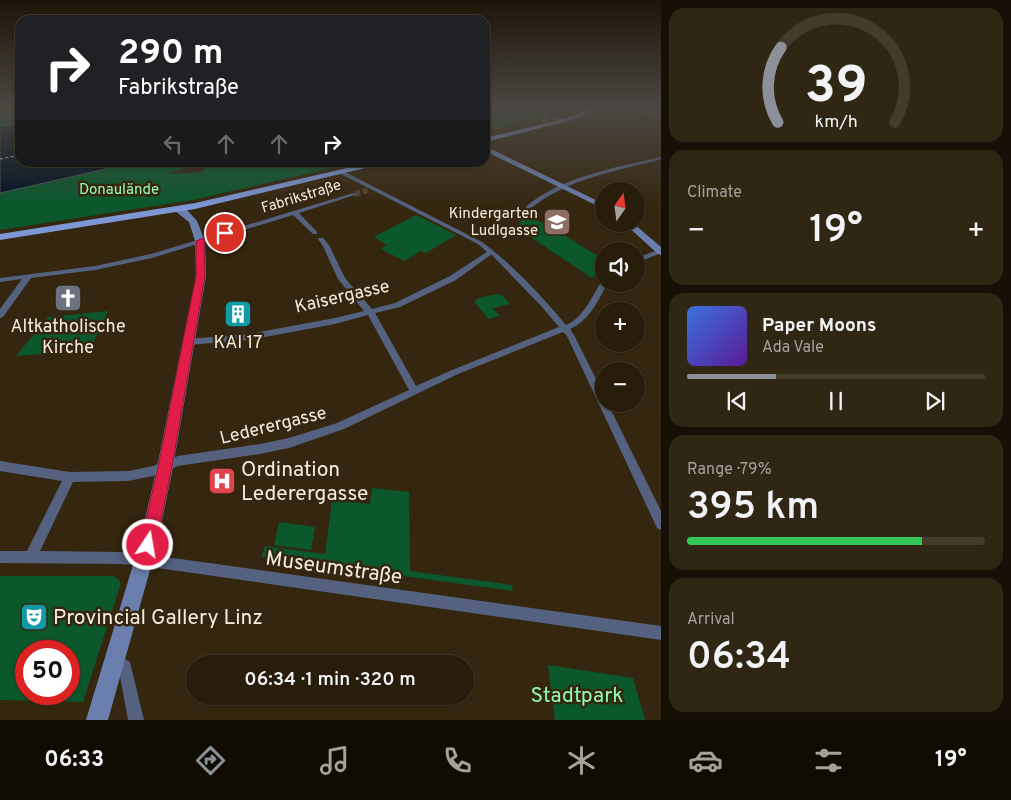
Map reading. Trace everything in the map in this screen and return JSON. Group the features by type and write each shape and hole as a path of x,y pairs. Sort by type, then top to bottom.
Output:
{"main road":[{"path":"490,145 595,202"},
{"path":"490,151 561,185"},
{"path":"0,237 178,209 366,167"},
{"path":"97,720 144,560 165,467 200,276 201,245 193,221 194,212 202,204"},
{"path":"178,209 193,221"},
{"path":"637,232 661,252"}],"street":[{"path":"521,215 532,202 561,185 661,158"},
{"path":"343,173 371,190 480,243 493,253 566,328 661,524"},
{"name":"Fabrikstraße","path":"0,280 95,268 201,245 294,212 355,194"},
{"path":"294,212 326,245 342,279 374,317 414,391"},
{"path":"645,257 661,252"},
{"name":"Kaisergasse","path":"188,342 249,337 335,321 397,305 438,286 487,254 493,253"},
{"path":"0,315 28,277"},
{"name":"Lederergasse","path":"0,466 70,477 128,476 165,467 178,461 289,443 340,426 463,368 550,332 575,324 584,315 599,292"},
{"path":"31,558 70,477"},
{"name":"Museumstraße","path":"0,557 144,560 661,633"},
{"path":"115,660 125,667 136,720"}],"green space":[{"name":"Donaulände","path":"114,167 188,167 166,174 202,172 205,167 337,167 193,200 0,230 0,193"},
{"path":"416,215 456,235 426,253 421,251 404,261 381,249 387,245 374,237"},
{"path":"524,215 548,225 595,254 595,276 592,278 517,228"},
{"path":"498,294 503,296 510,304 493,308 499,316 489,319 474,302 479,298"},
{"path":"108,311 90,350 16,356 48,317"},
{"path":"372,488 409,492 410,571 512,585 513,591 262,557 265,546 325,554 332,500 370,504"},
{"path":"279,522 315,527 311,550 274,545"},
{"path":"0,576 114,576 120,581 83,702 80,702 80,640 15,640 15,700 0,700"},
{"name":"Stadtpark","path":"548,665 633,678 645,720 555,720"}],"water":[{"path":"0,141 15,141 15,167 114,167 0,193"}],"ferry route":[{"path":"0,159 15,156"}],"tunnel":[{"path":"355,194 369,190"}],"place":[{"name":"Kindergarten Ludlgasse","path":"557,222"},
{"name":"Altkatholische Kirche","path":"68,298"},
{"name":"KAI 17","path":"238,314"},
{"name":"Ordination Lederergasse","path":"222,481"},
{"name":"Provincial Gallery Linz","path":"34,617"}],"route":[{"path":"148,545 165,467 202,265 200,241 225,233"}]}
